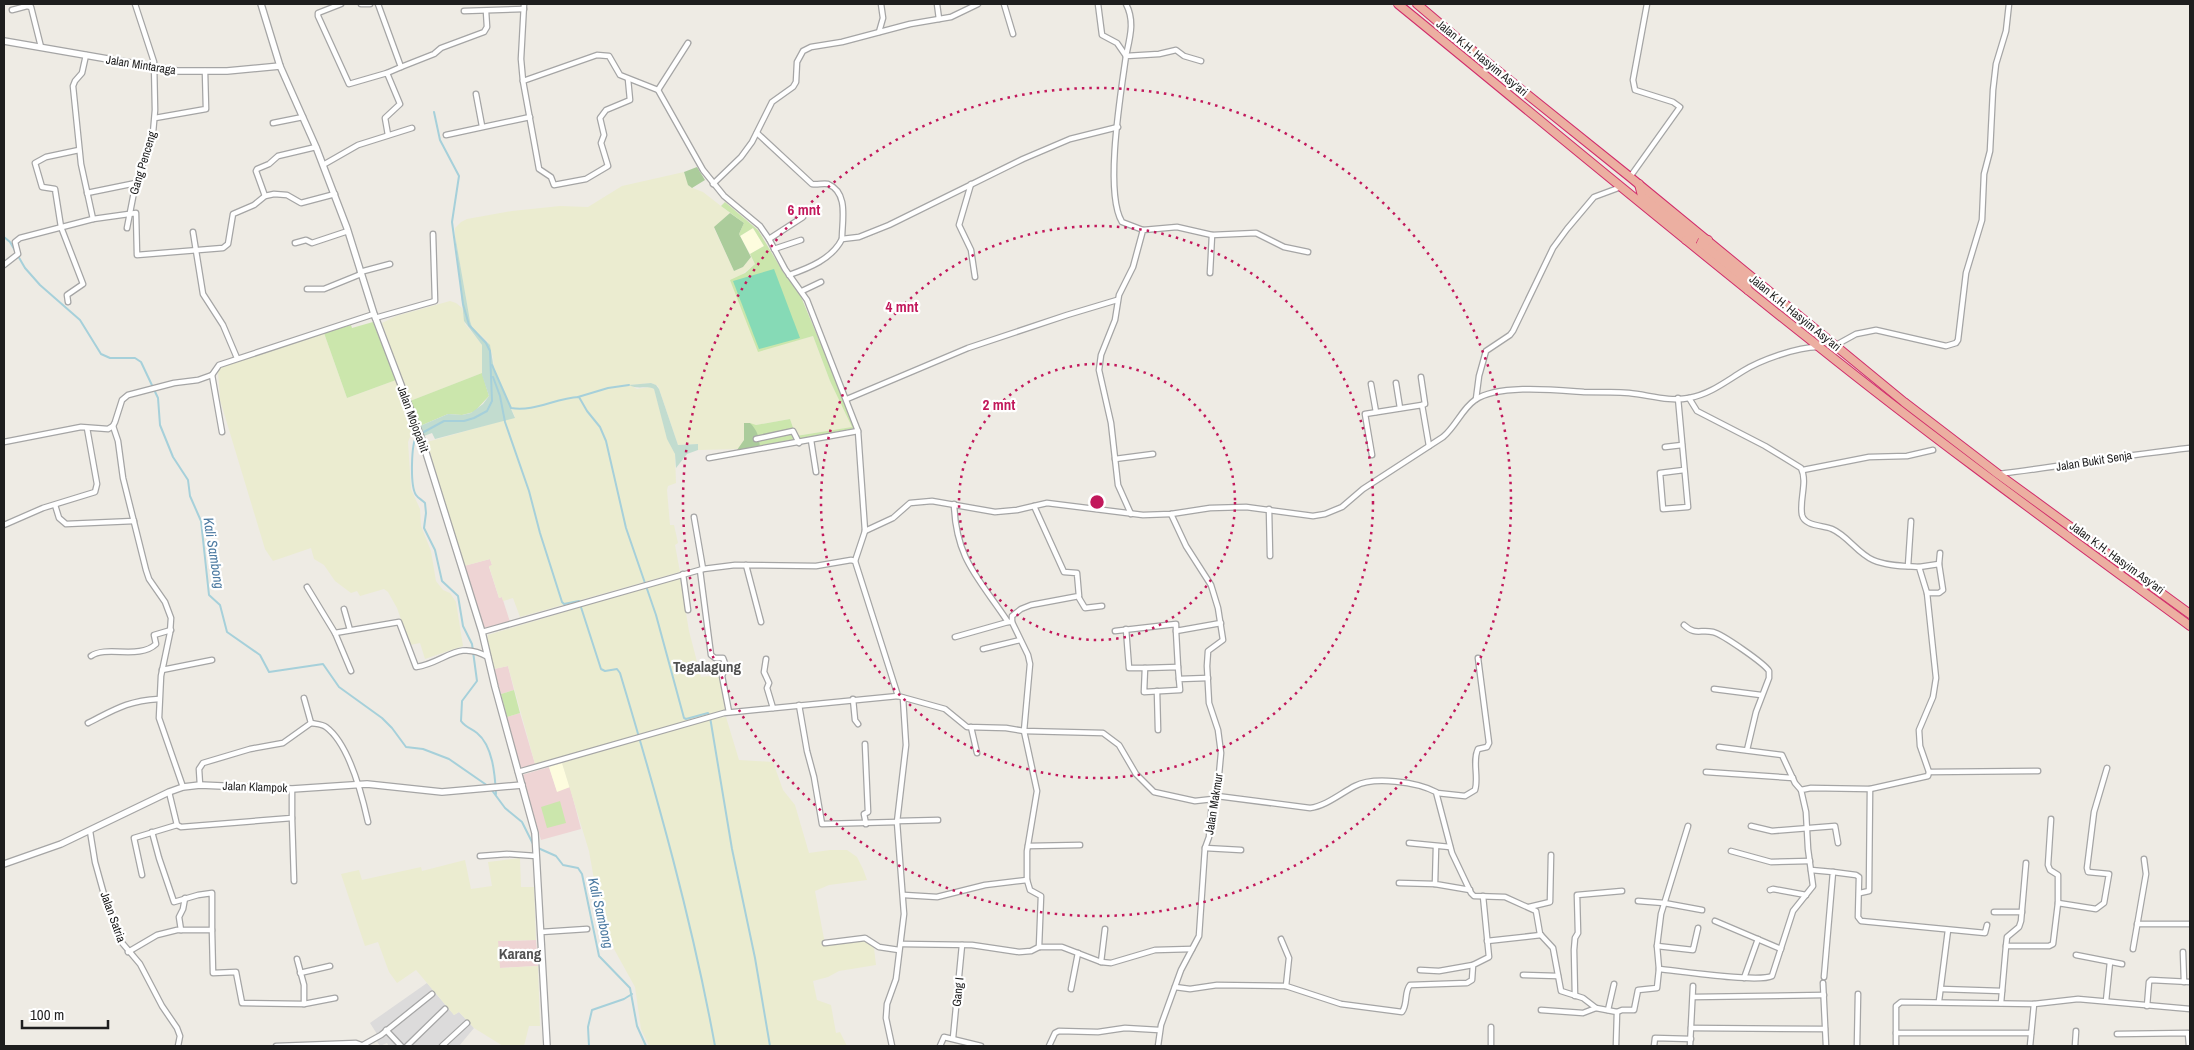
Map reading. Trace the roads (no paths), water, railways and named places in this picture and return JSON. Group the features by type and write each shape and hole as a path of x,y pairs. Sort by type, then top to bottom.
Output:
{"highway":[{"name":"Jalan K.H. Hasyim Asy'ari","path":"1398,4 1819,348 2190,626"},
{"name":"Jalan K.H. Hasyim Asy'ari","path":"1417,4 1640,184 1904,402 1998,474 2190,614"},
{"path":"1640,184 1640,192 1644,198 1694,238 1692,242 1686,240"},
{"path":"1708,240 1703,239 1701,243 1743,277 1748,290"}],"street":[{"name":"Gang Penceng","path":"127,228 136,183 151,139 155,118 154,68 150,48 135,4"},
{"name":"Jalan Mojopahit","path":"261,4 280,66 335,194 374,316 422,440 482,632 535,830 536,855"},
{"path":"341,4 317,14 325,36 333,46 347,83 351,85 387,73 434,54 441,48 484,32 487,27 486,11"},
{"path":"361,4 370,4"},
{"path":"378,4 401,67"},
{"path":"879,32 883,18 881,4"},
{"path":"937,4 939,19"},
{"path":"713,184 741,157 757,133 772,102 788,91 796,82 797,62 803,51 960,14 978,4"},
{"path":"1004,4 1014,34"},
{"path":"1098,4 1099,28 1102,35 1117,43 1126,56"},
{"path":"1126,4 1132,17 1132,24 1126,56 1113,179 1115,208 1122,222 1143,230 1185,228 1212,236 1256,233 1284,247 1308,252"},
{"path":"1630,177 1680,107 1673,102 1635,90 1633,80 1647,4"},
{"path":"1836,345 1856,334 1876,330 1946,346 1956,343 1958,340 1966,273 1984,211 1984,179 1990,151 1996,64 2006,31 2009,4"},
{"path":"12,10 27,6 31,7 41,47"},
{"path":"464,12 524,7 521,59 523,81 539,169 552,177 556,186 586,179 608,166 601,142 604,136 600,118 606,110 630,100 628,79"},
{"name":"Jalan Mintaraga","path":"4,41 177,71 205,72 280,66"},
{"path":"658,90 688,43"},
{"path":"1126,56 1158,54 1176,50 1184,56 1201,61"},
{"path":"523,81 602,54 609,56 618,71 628,79 658,90 697,161 713,184 732,204 760,226 802,291 847,399 858,431 865,530 855,561 901,697 906,745 898,822 904,895 902,944 899,950 894,989 887,1004 886,1018 892,1046"},
{"path":"86,56 82,73 74,81 73,86 79,150 86,193 93,219"},
{"path":"155,118 205,110 205,72"},
{"path":"387,73 400,104 385,118 388,135"},
{"path":"476,94 482,126"},
{"path":"272,123 303,117"},
{"path":"446,135 530,117"},
{"path":"842,238 859,237 889,226 971,184 1070,139 1118,127"},
{"path":"323,165 350,148 412,128"},
{"path":"757,133 812,184 826,183 842,197 842,238 839,244 819,263 790,275"},
{"path":"265,196 257,169 269,164 278,156 316,147"},
{"path":"68,302 67,295 83,284 61,228 55,189 42,187 35,164 46,157 79,150"},
{"path":"86,193 136,183"},
{"path":"971,184 959,225 971,250 975,277"},
{"path":"1476,399 1479,376 1486,351 1514,331 1553,248 1594,197 1621,188"},
{"path":"4,265 16,256 15,242 17,239 93,219 136,213 137,255 226,247 233,214 254,205 265,196 287,195 301,203 335,194"},
{"path":"769,239 803,217"},
{"path":"1131,514 1118,485 1110,416 1099,370 1101,355 1115,320 1117,300 1133,267 1143,230"},
{"path":"295,243 306,240 312,244 348,231"},
{"path":"193,232 203,294 223,325 237,358"},
{"path":"183,787 160,726 158,713 162,670 171,630 169,610 148,576 120,463 118,441 113,426 124,397 158,387 198,380 212,375 219,365 237,358 374,316 435,301 432,234"},
{"path":"1210,273 1212,236"},
{"path":"774,249 801,240"},
{"path":"307,289 324,289 361,273 390,264"},
{"path":"802,291 822,282"},
{"path":"847,399 968,348 1067,314 1117,300"},
{"path":"865,530 893,518 910,503 932,501 996,512 1017,510 1047,503 1131,514 1171,514 1210,508 1246,507 1314,516 1335,511 1363,489 1452,430 1466,409 1476,399 1494,393 1534,389 1617,392 1689,398 1718,388 1752,366 1798,350 1819,348"},
{"path":"212,375 222,432"},
{"path":"1421,377 1425,404 1422,405 1429,446"},
{"path":"1396,383 1400,408"},
{"path":"1371,384 1376,412"},
{"path":"1678,398 1688,507 1663,509 1660,473 1684,470"},
{"path":"1689,398 1697,411 1765,446 1802,470 1869,457 1907,456 1933,450"},
{"path":"1372,455 1365,414 1422,405"},
{"path":"4,442 66,430 102,429 113,426"},
{"path":"4,525 23,516 90,495 96,489 87,428"},
{"path":"756,440 793,431 798,443"},
{"path":"709,458 858,431"},
{"path":"810,440 816,472"},
{"path":"1665,447 1682,445"},
{"name":"Jalan Bukit Senja","path":"1998,474 2080,464 2117,456 2190,448"},
{"path":"1115,459 1153,454"},
{"path":"1802,470 1803,518 1817,526 1833,529 1873,560 1919,567 1939,564"},
{"path":"954,504 956,530 964,557 1010,622 1028,655 1030,664 1024,732 1037,791 1028,846 1027,880 1030,890 1041,896 1039,948"},
{"path":"55,505 59,518 66,524 134,521"},
{"path":"1034,506 1064,572 1077,573 1078,598 1084,608 1102,606"},
{"path":"1269,509 1270,556"},
{"name":"Jalan Makmur","path":"1158,1046 1160,1030 1175,987 1199,936 1205,848 1209,837 1215,798 1220,742 1209,703 1208,652 1223,640 1221,623 1211,585 1186,546 1171,514"},
{"path":"694,517 712,657 722,657 726,666 722,674 729,712"},
{"path":"1908,566 1911,522"},
{"path":"1927,593 1943,591 1939,564 1940,553"},
{"path":"482,632 701,569 746,565 816,566 855,561"},
{"path":"746,565 761,622"},
{"path":"1919,567 1927,593 1936,685 1930,707 1922,721 1919,736 1930,772"},
{"path":"683,574 688,610"},
{"path":"307,587 335,633 351,671"},
{"path":"1010,622 1012,616 1021,609 1078,598"},
{"path":"344,609 350,630"},
{"path":"335,633 399,622 412,662 416,666 471,649 488,657"},
{"path":"955,637 1010,622"},
{"path":"1176,631 1221,623"},
{"path":"1115,631 1176,624 1180,690 1144,692 1145,668"},
{"path":"1684,625 1692,632 1715,632 1767,668 1769,678 1761,695 1747,750"},
{"path":"1126,629 1129,668 1178,667"},
{"path":"91,656 97,652 126,653 153,648 156,644 154,635 171,630"},
{"path":"983,649 1020,640"},
{"path":"518,772 705,717 729,712 901,697 938,706 951,713 960,723 971,727 1006,728 1024,732 1102,733 1119,745 1136,774 1154,792 1195,801 1215,798 1310,808 1324,804 1356,785 1374,781 1396,782 1433,790 1437,793 1465,796 1475,790 1477,783 1476,754 1478,749 1487,747 1489,743 1478,658"},
{"path":"766,659 764,673 769,682 767,688 773,708"},
{"path":"162,670 212,660"},
{"path":"1179,679 1208,678"},
{"path":"1714,689 1761,695"},
{"path":"1157,691 1158,730"},
{"path":"304,698 311,723"},
{"path":"88,723 119,707 136,701 160,699"},
{"path":"853,700 855,720 858,724"},
{"path":"799,705 806,751 814,777 822,824 866,824 938,820"},
{"path":"311,723 326,727 349,761 362,796 368,822"},
{"path":"200,785 199,769 203,763 250,749 283,743 311,723"},
{"path":"971,727 977,753"},
{"path":"865,744 868,812 864,814 866,824"},
{"path":"1659,969 1744,978 1772,976 1793,911 1812,888 1807,829 1801,790 1782,754 1719,747"},
{"path":"2058,903 2096,909 2104,903 2109,874 2088,872 2087,868 2094,812 2107,768"},
{"path":"1706,772 1793,778"},
{"path":"1930,772 2038,772"},
{"path":"1801,790 1812,788 1870,789 1928,776 1930,772"},
{"name":"Jalan Klampok","path":"4,864 61,844 183,787 200,785 292,789 356,784 442,792 522,785"},
{"path":"292,789 294,881"},
{"path":"1860,894 1869,891 1870,789"},
{"path":"169,792 177,824 181,827 292,818"},
{"path":"1437,793 1450,847 1474,896 1505,897 1537,912 1541,935 1553,948 1561,992 1583,998 1596,1008 1617,1012 1634,1010 1638,990 1657,988 1659,969 1657,946 1661,914 1688,826"},
{"path":"2006,946 2049,946 2053,944 2058,903 2058,875 2049,869 2048,865 2051,819"},
{"path":"142,874 134,838 177,824"},
{"path":"1751,826 1772,831 1836,826 1838,843"},
{"name":"Jalan Satria","path":"90,831 95,862 118,938 140,964 162,1006 177,1028 180,1036 178,1046"},
{"path":"152,832 174,902 212,893 213,973 236,972 242,1003 304,1004 335,998"},
{"path":"1408,843 1450,847"},
{"path":"1028,846 1080,845"},
{"path":"1435,884 1436,846"},
{"path":"1205,848 1241,850"},
{"path":"1731,851 1771,862 1810,861"},
{"path":"480,856 507,854 536,855 546,1046"},
{"path":"1529,907 1550,902 1551,855"},
{"path":"2132,949 2146,874 2146,862 2144,859"},
{"path":"2001,1003 2007,937 2019,927 2026,863"},
{"path":"1811,870 1858,875 1860,880 1858,917 1861,921 1986,933 1987,925"},
{"path":"1826,1046 1824,980 1834,872"},
{"path":"904,895 937,897 985,884 1027,880"},
{"path":"1399,883 1435,884 1470,890"},
{"path":"1770,890 1773,888 1806,895"},
{"path":"1575,996 1574,950 1575,938 1578,933 1577,894 1622,891"},
{"path":"1420,970 1439,971 1473,965 1488,957 1483,896"},
{"path":"181,930 179,917 185,898"},
{"path":"1638,901 1664,903 1702,910"},
{"path":"1994,912 2022,912"},
{"path":"1715,921 1781,949"},
{"path":"2137,924 2190,924"},
{"path":"1657,946 1693,950 1698,928"},
{"path":"541,932 586,929"},
{"path":"1100,962 1105,929"},
{"path":"128,952 157,935 181,930 212,930"},
{"path":"1939,1001 1948,930"},
{"path":"1487,941 1541,935"},
{"path":"825,943 865,938 879,947 899,950"},
{"path":"1281,939 1289,958 1286,986"},
{"path":"1744,978 1758,939"},
{"path":"902,944 962,945 1019,952 1039,948 1062,947 1100,962 1115,962 1155,950 1192,949"},
{"name":"Gang I","path":"953,1038 962,945"},
{"path":"2182,952 2184,982"},
{"path":"1071,989 1078,953"},
{"path":"2076,955 2122,964"},
{"path":"297,959 304,985 304,1004"},
{"path":"2106,1001 2110,962"},
{"path":"1175,987 1190,988 1217,985 1286,986 1341,1004 1400,1012 1404,1008 1407,989 1410,985 1467,983 1472,980 1473,965"},
{"path":"300,973 330,966"},
{"path":"1522,975 1558,976"},
{"path":"2147,1006 2149,982 2151,980 2190,982"},
{"path":"1608,1010 1614,984"},
{"path":"1690,1046 1693,986"},
{"path":"1941,988 2002,992"},
{"path":"276,1046 281,1044 356,1043 364,1046 432,994"},
{"path":"1857,1046 1858,994"},
{"path":"1693,997 1824,995"},
{"path":"1896,1046 1897,1004 1901,1002 1939,1001 2034,1004 2071,998 2190,1009"},
{"path":"2030,1046 2034,1004"},
{"path":"1541,1010 1584,1013 1596,1008"},
{"path":"407,1046 445,1009"},
{"path":"1616,1046 1617,1012"},
{"path":"442,1046 467,1023"},
{"path":"1491,1027 1491,1046"},
{"path":"1049,1046 1055,1033 1059,1031 1105,1031 1124,1028 1160,1030"},
{"path":"1691,1028 1826,1030"},
{"path":"386,1030 401,1046"},
{"path":"2075,1046 2076,1031"},
{"path":"1896,1033 2031,1033"},
{"path":"2117,1034 2189,1033 2189,1046"},
{"path":"940,1046 943,1038 953,1038 980,1046"},
{"path":"1654,1046 1655,1038 1691,1039"}],"waterway":[{"path":"422,433 444,421 464,421 474,418 487,411 492,401 490,351 486,343 469,325 463,304 452,222 459,176 440,140 434,112"},
{"name":"Kali Sambong","path":"4,237 10,242 25,268 40,285 80,320 101,354 110,358 135,358 141,362 158,398 160,425 173,457 188,480 190,496 201,521 209,595 220,605 227,632 260,655 269,672 323,664 339,687 382,718 406,747 423,749 449,759 488,786"},
{"path":"492,365 511,408 537,407 579,397 600,427 606,441 626,528 656,615 684,718 708,713 710,717 732,849 755,958 770,1046"},
{"path":"493,377 500,396 505,422 529,491 562,602 564,604 579,601 601,669 605,671 617,669 620,673 685,905 715,1046"},
{"path":"578,397 608,388 629,385"},
{"path":"417,435 412,455 414,490 416,495 425,503 424,528 435,550 442,581 458,596 463,626 472,644 477,681 462,701 461,721 477,733 487,745 492,761 496,794"},
{"name":"Kali Sambong","path":"491,789 505,808 522,822 534,846"},
{"name":"Kali Sambong","path":"538,848 556,856 563,865 578,868 582,874 599,956 630,988 637,1026 646,1046"},
{"path":"589,1046 588,1027 592,1010 624,999 632,994"}],"district":[{"name":"Tegalagung","path":"707,666"},
{"name":"Karang","path":"520,953"}]}
